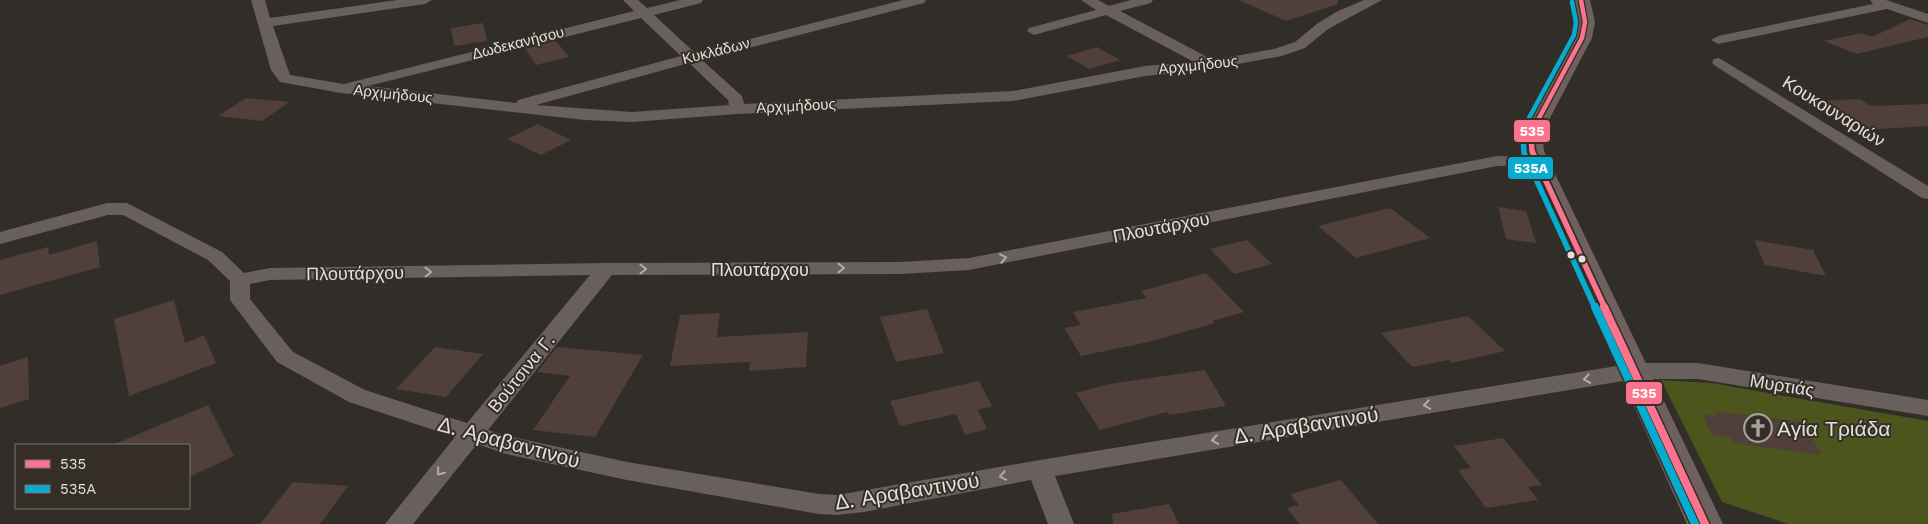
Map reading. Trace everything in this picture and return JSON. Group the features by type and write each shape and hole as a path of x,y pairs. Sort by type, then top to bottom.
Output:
{"street":[{"name":"Αρχιμήδους","path":"258,0 267,23 279,70 285,79 341,88 585,115 632,117 737,108 1029,94 1145,71 1211,65 1290,50 1343,14 1375,0"},
{"path":"267,23 425,0"},
{"path":"630,0 736,99 737,108"},
{"name":"Δωδεκανήσου","path":"341,88 696,0"},
{"name":"Κυκλάδων","path":"515,106 691,58 919,0"},
{"path":"1088,0 1211,65"},
{"path":"1034,32 1146,0"},
{"path":"1581,0 1585,22 1582,38 1536,122 1531,141 1535,161 1709,522"},
{"path":"1874,0 1928,19"},
{"path":"1718,40 1889,5"},
{"name":"Κουκουναριών","path":"1719,62 1928,194"},
{"name":"Πλουτάρχου","path":"240,280 270,274 606,269 900,268 969,264 1497,161 1535,161"},
{"path":"0,238 107,209 127,209 215,256 240,280"},
{"name":"Βούτσινα Γ.","path":"398,524 606,269"},
{"name":"Δ. Αραβαντινού","path":"240,280 240,300 285,357 357,396 514,447 627,471 828,504 872,501 1040,469 1635,371"},
{"name":"Μυρτιάς","path":"1635,371 1698,371 1928,408"},
{"path":"1040,469 1061,524"}],"green space":[{"path":"1661,380 1711,383 1928,421 1928,524 1789,524 1722,502"}],"building":[{"path":"1239,0 1338,0 1338,4 1286,21"},
{"path":"1910,19 1928,25 1928,37 1856,54 1824,41 1862,33 1872,37"},
{"path":"483,23 487,41 454,46 451,28"},
{"path":"556,41 569,57 536,65 525,49"},
{"path":"1097,47 1120,60 1089,69 1067,56"},
{"path":"246,98 289,102 262,121 218,116"},
{"path":"1859,99 1871,106 1928,104 1928,126 1863,130 1818,101"},
{"path":"538,124 571,140 541,155 507,139"},
{"path":"1498,207 1526,211 1536,243 1506,239"},
{"path":"1390,208 1430,238 1356,258 1318,226"},
{"path":"1247,240 1272,264 1234,274 1210,249"},
{"path":"1754,240 1813,250 1826,276 1765,265"},
{"path":"97,241 100,267 0,295 0,260 48,247 49,255"},
{"path":"1206,273 1244,312 1212,321 1215,323 1148,342 1081,356 1064,328 1081,325 1073,312 1147,298 1141,291"},
{"path":"174,300 185,343 204,335 216,363 129,396 114,319"},
{"path":"927,309 944,353 896,362 880,317"},
{"path":"720,313 717,337 808,332 806,367 749,371 750,362 670,366 680,315"},
{"path":"1468,316 1505,351 1452,363 1449,360 1412,367 1381,333"},
{"path":"435,347 483,354 446,397 396,389"},
{"path":"557,347 643,355 595,437 533,430 570,376 537,372"},
{"path":"28,357 29,399 0,408 0,366"},
{"path":"1205,370 1226,406 1169,415 1167,412 1100,430 1076,393 1109,384"},
{"path":"979,381 992,406 978,410 987,429 965,435 956,414 900,426 890,401"},
{"path":"208,405 234,456 190,477 190,444 114,444"},
{"name":"Αγία Τριάδα","path":"1715,411 1803,422 1822,455 1733,443 1730,437 1712,435 1702,414 1717,416"},
{"path":"1503,438 1542,485 1528,487 1538,500 1486,508 1458,470 1471,468 1454,446"},
{"path":"1341,480 1378,524 1299,524 1287,508 1299,505 1290,494"},
{"path":"293,482 348,486 320,524 260,524"},
{"path":"1169,504 1179,524 1113,524 1112,514"}],"transit line":[{"name":"535","path":"1581,0 1585,22 1582,38 1531,133 1532,151 1705,524"},
{"name":"535A","path":"1572,2 1576,22 1574,35 1523,129 1524,153 1695,524"}],"place":[{"name":"Αγία Τριάδα","path":"1758,428"}]}
